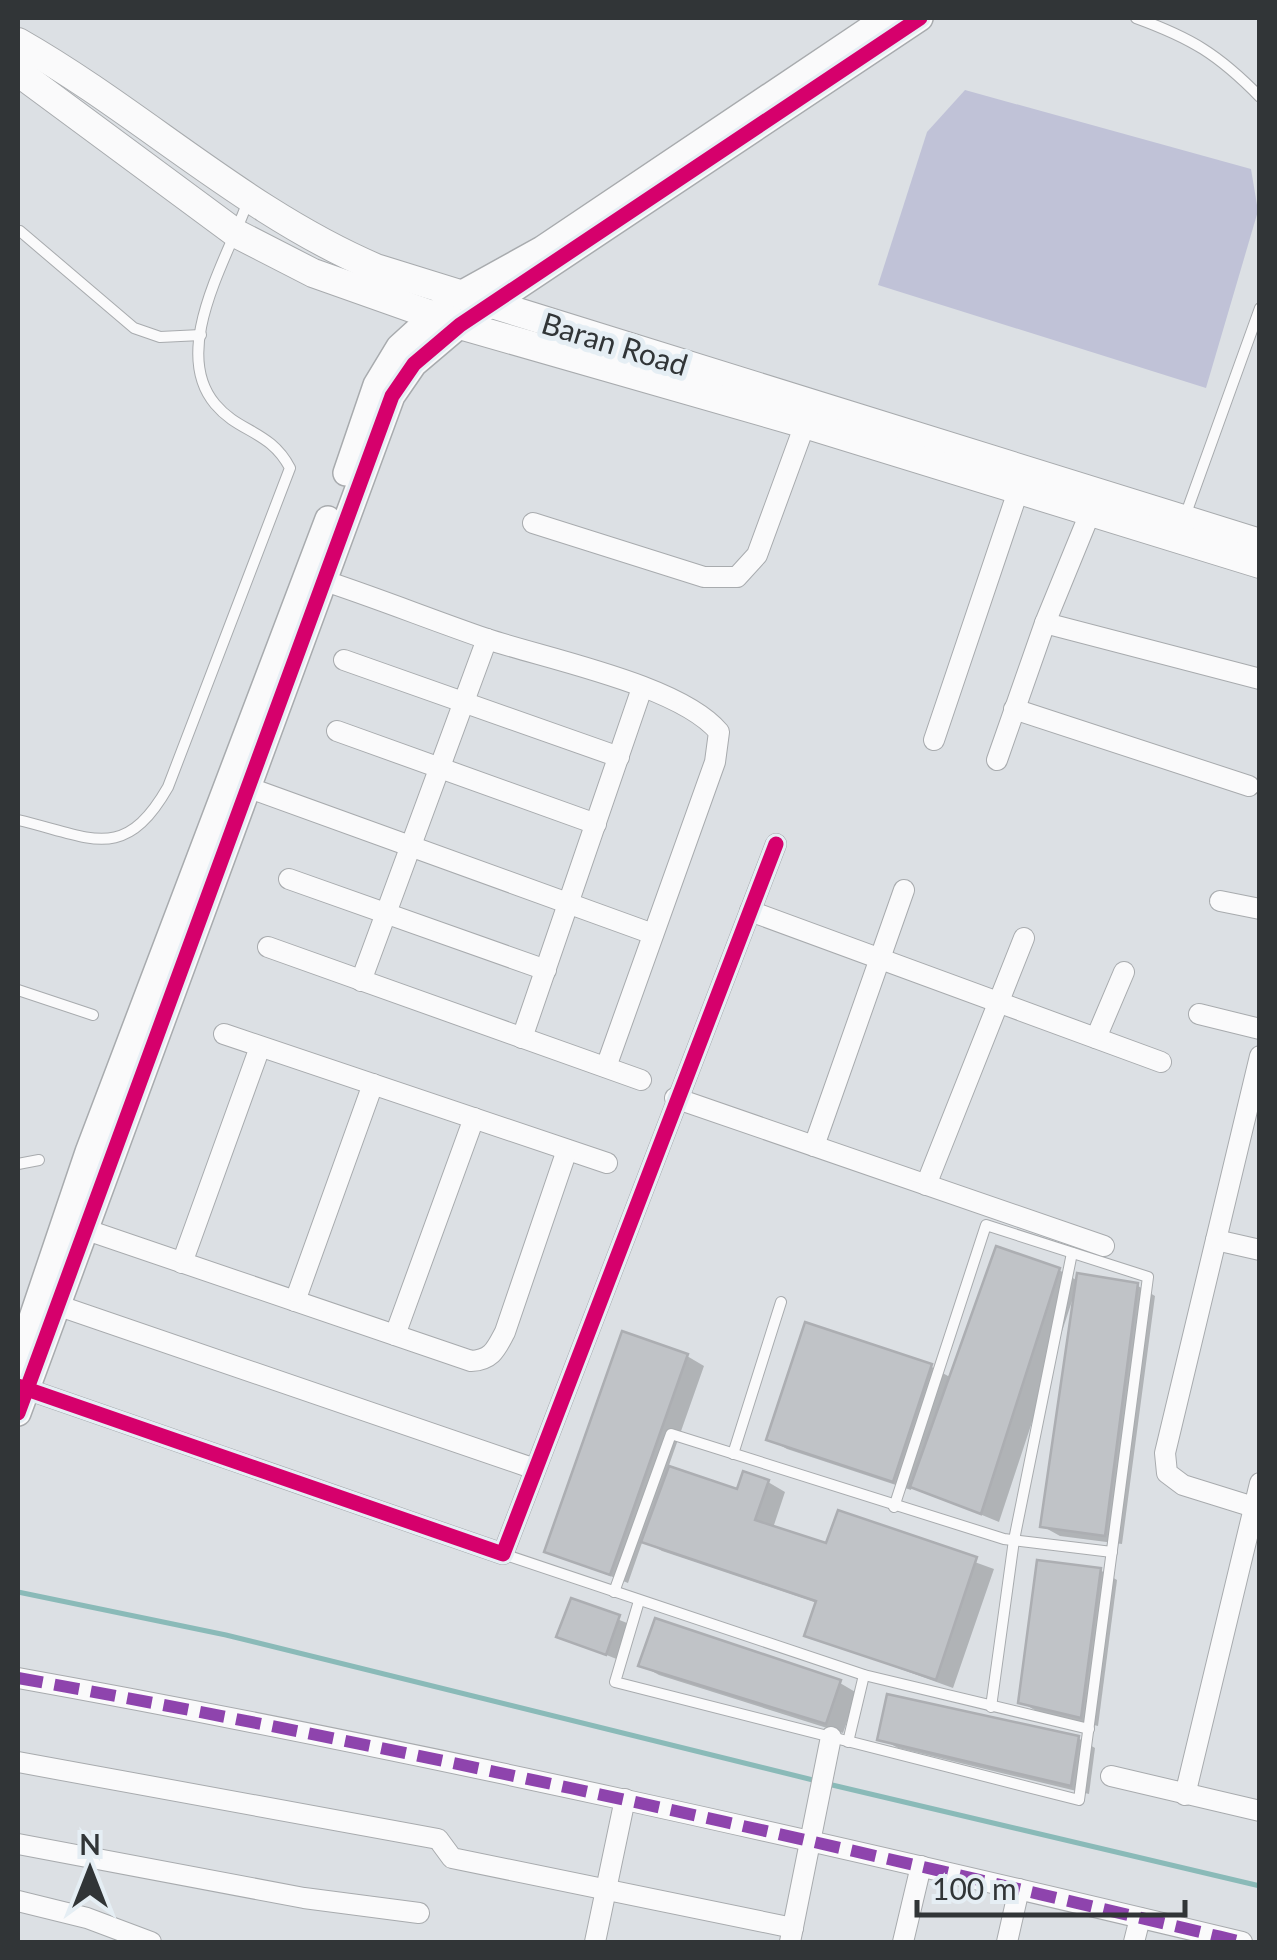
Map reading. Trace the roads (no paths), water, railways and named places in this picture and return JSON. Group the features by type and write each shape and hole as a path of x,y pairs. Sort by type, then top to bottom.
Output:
{"main road":[{"name":"Baran Road","path":"18,42 96,90 248,198 336,250 460,295 1260,543"},
{"name":"Baran Road","path":"18,72 237,234 313,274 460,325 805,424 1260,564"}],"street":[{"path":"315,577 376,385 399,346 460,295 542,249 881,23 920,18"},
{"path":"776,844 675,1098 503,1554 20,1396 47,1302 315,577 392,396 414,364 460,325 881,23"},
{"path":"534,523 704,577 737,577 757,556 805,424"},
{"path":"934,740 1018,492"},
{"path":"998,760 1045,623 1090,512"},
{"path":"315,577 487,639 642,688 699,711 719,732 715,762 606,1068"},
{"path":"1045,623 1260,679"},
{"path":"361,980 487,639"},
{"path":"344,660 619,757"},
{"path":"522,1038 642,688"},
{"path":"1014,709 1249,786"},
{"path":"337,731 596,824"},
{"path":"238,784 653,934"},
{"path":"18,1359 84,1229 238,784"},
{"path":"290,879 546,970"},
{"path":"814,1146 904,890"},
{"path":"1220,901 1260,910"},
{"path":"750,911 1162,1062"},
{"path":"926,1185 1024,938"},
{"path":"268,947 640,1080"},
{"path":"1096,1038 1124,972"},
{"path":"1198,1014 1260,1029"},
{"path":"224,1034 607,1163"},
{"path":"182,1263 260,1047"},
{"path":"1256,1509 1182,1485 1166,1473 1171,1417 1260,1056"},
{"path":"295,1301 373,1084"},
{"path":"675,1098 1104,1246"},
{"path":"395,1335 474,1118"},
{"path":"84,1229 470,1362 484,1361 496,1351 567,1150"},
{"path":"1216,1240 1260,1250"},
{"path":"47,1302 535,1470"},
{"path":"1185,1795 1260,1483"},
{"path":"18,1678 244,1719 624,1799 1242,1942"},
{"path":"18,1762 438,1838 452,1858 606,1888 792,1935 826,1764 840,1740"},
{"path":"1110,1776 1260,1812"},
{"path":"595,1942 624,1799"},
{"path":"18,1844 304,1898 419,1913"},
{"path":"903,1942 921,1866"},
{"path":"1006,1942 1018,1889"},
{"path":"18,1901 103,1934 150,1942"},
{"path":"1134,1942 1140,1918"}],"lane":[{"path":"1136,18 1190,37 1224,60 1260,97"},
{"path":"18,820 116,840 133,833 153,814 168,787 290,468 279,446 216,405 203,385 197,360 205,307 248,198"},
{"path":"20,232 134,328 160,337 201,335"},
{"path":"1184,520 1260,308"},
{"path":"18,990 93,1016"},
{"path":"18,1164 39,1160"},
{"path":"639,1601 615,1682 1079,1800 1148,1276 986,1226 894,1507"},
{"path":"991,1706 1014,1540 1072,1252"},
{"path":"733,1454 781,1302"},
{"path":"614,1592 671,1434 894,1507 1014,1540 1112,1552"},
{"path":"503,1554 864,1675 1089,1728"},
{"path":"840,1740 864,1675"}],"waterway":[{"path":"18,1592 226,1635 817,1781"},
{"path":"828,1784 1260,1886"}]}
